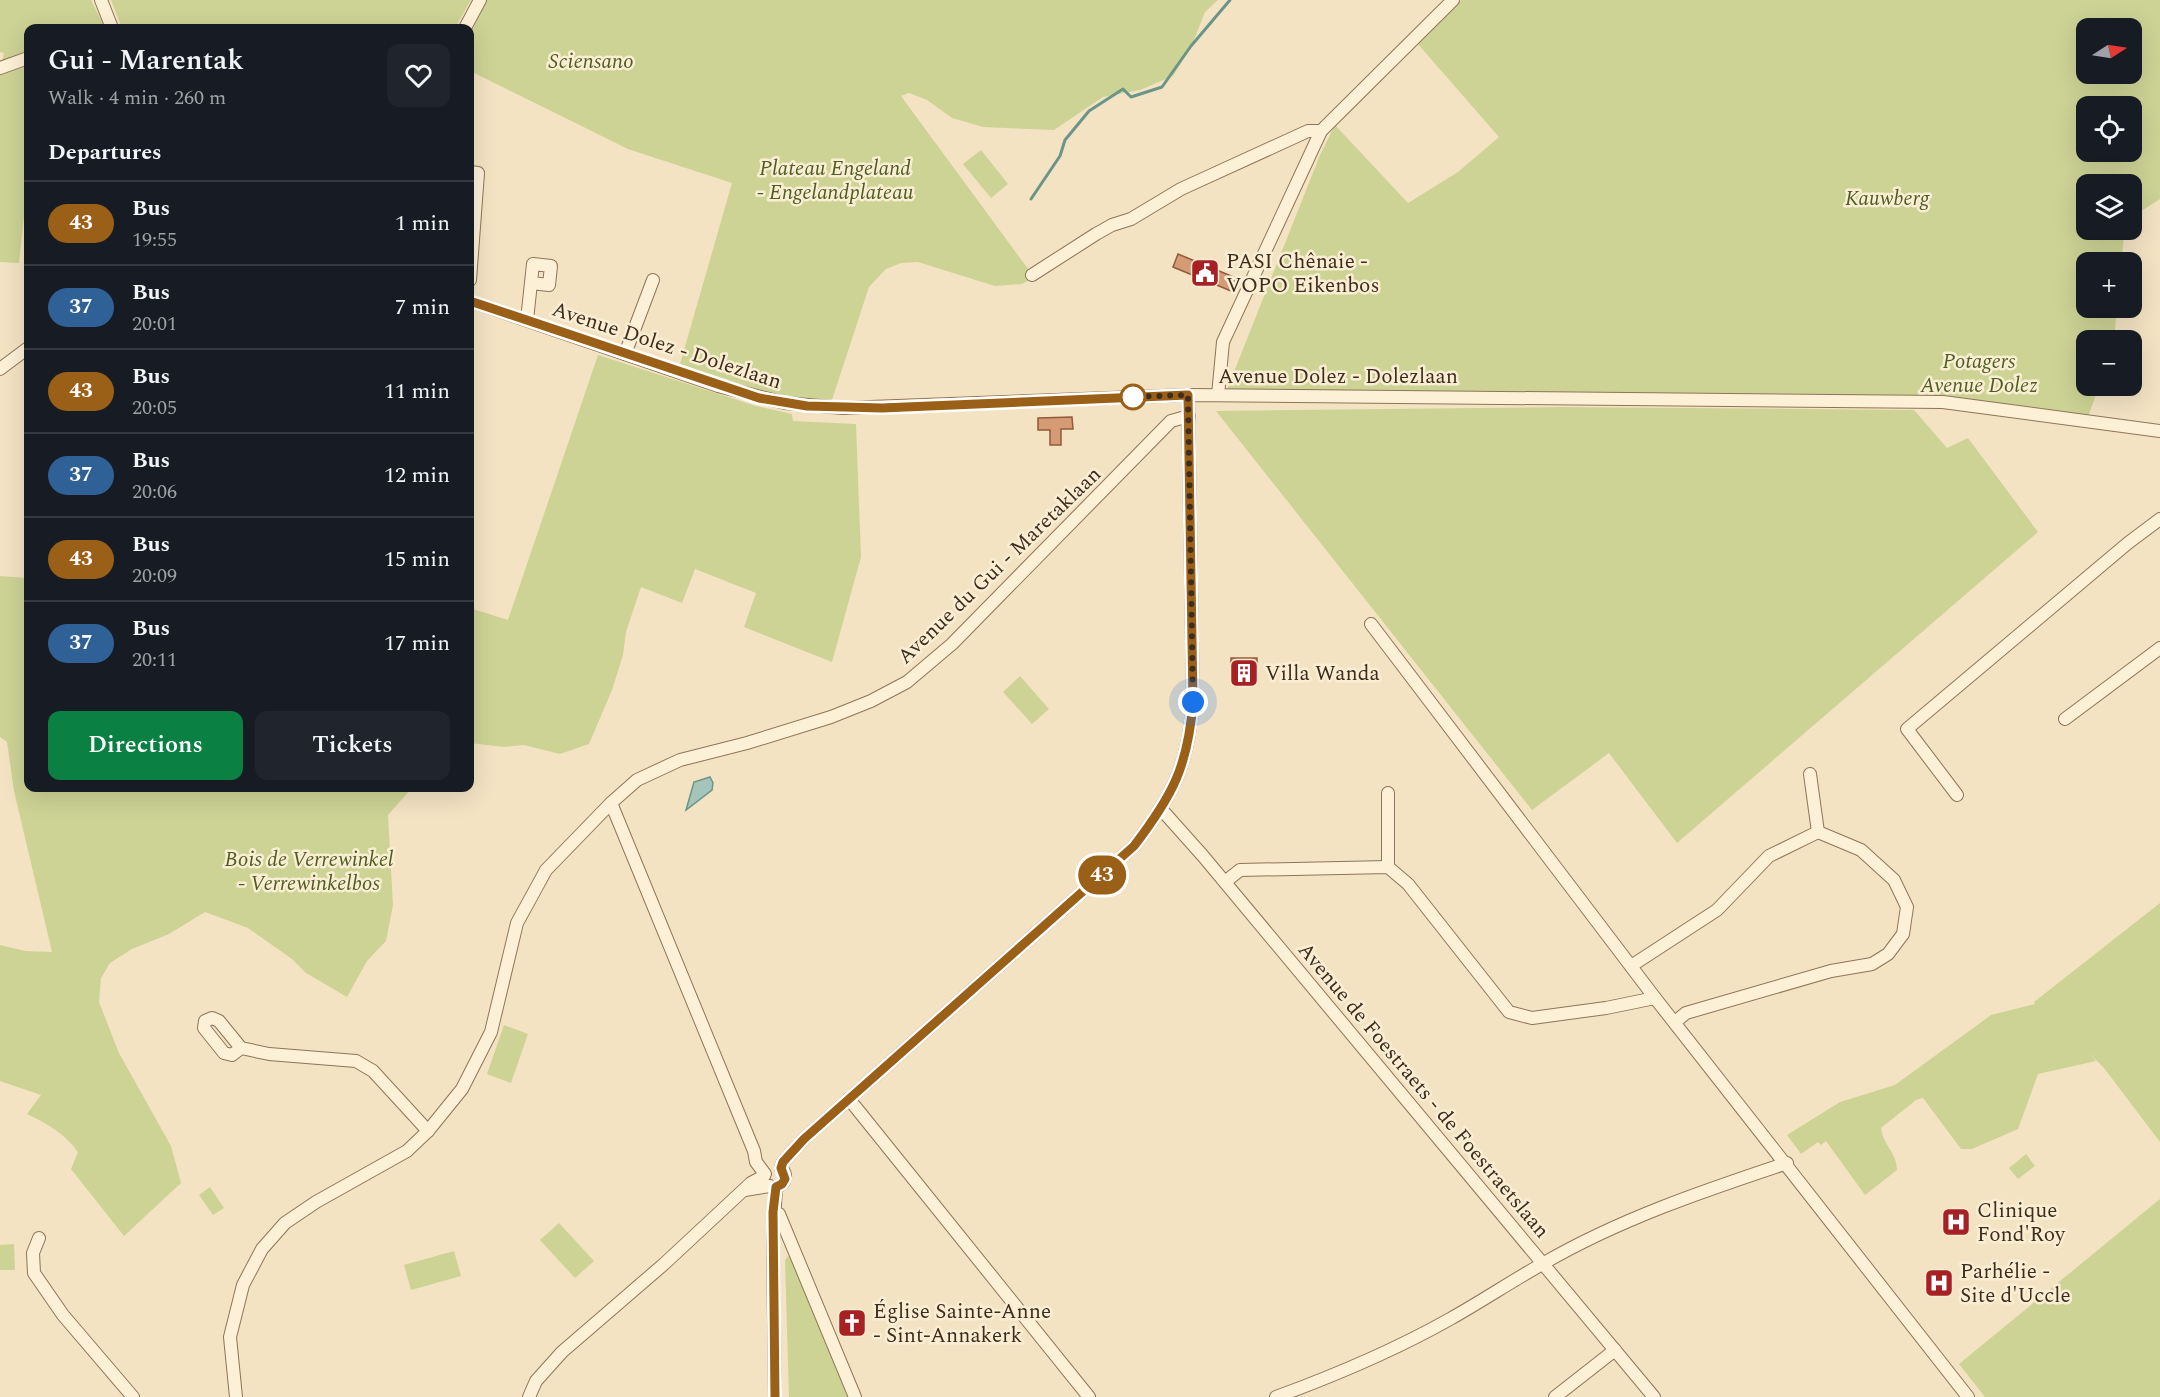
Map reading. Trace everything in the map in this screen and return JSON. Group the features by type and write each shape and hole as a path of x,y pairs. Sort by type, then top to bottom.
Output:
{"street":[{"path":"101,0 108,24"},
{"path":"467,24 480,0"},
{"path":"1218,395 1223,342 1321,131 1454,0"},
{"path":"0,68 24,59"},
{"path":"1032,275 1096,234 1112,225 1131,219 1181,189 1308,131 1321,131"},
{"path":"474,173 477,173 474,190"},
{"path":"625,354 653,280"},
{"name":"Avenue Dolez - Dolezlaan","path":"527,320 531,284"},
{"name":"Avenue Dolez - Dolezlaan","path":"474,302 759,398 807,406 882,408 1188,395 1943,402 2160,431"},
{"path":"0,369 24,351"},
{"path":"529,1397 537,1381 562,1352 745,1190 771,1176 804,1139 1134,846 1162,810 1183,762 1191,732 1193,702 1188,395"},
{"name":"Avenue du Gui - Maretaklaan","path":"236,1397 230,1337 243,1285 262,1249 285,1223 316,1202 407,1151 428,1131 462,1089 491,1032 517,922 546,870 611,802 637,780 680,760 831,717 871,701 907,682 952,644 1171,421 1189,416"},
{"path":"1957,795 1907,729 2128,543 2160,519"},
{"path":"1371,624 1655,998 1787,1163 1968,1397"},
{"path":"2065,719 2160,648"},
{"path":"1810,774 1818,832"},
{"path":"1388,793 1388,867"},
{"path":"611,802 754,1151 756,1162 771,1176 775,1397"},
{"name":"Avenue de Foestraets - de Foestraetslaan","path":"1162,810 1225,882 1654,1397"},
{"path":"1631,966 1717,910 1769,856 1818,832 1861,850 1894,880 1907,907 1903,934 1888,954 1872,964 1832,971 1686,1013 1675,1022"},
{"path":"1225,882 1240,870 1388,867 1408,884 1509,1012 1532,1018 1606,1008 1655,998"},
{"path":"241,1048 269,1054 356,1061 373,1071 428,1131"},
{"path":"849,1099 1089,1397"},
{"path":"1276,1397 1300,1393 1401,1344 1449,1319 1543,1263 1656,1208 1787,1163"},
{"path":"773,1212 779,1214 855,1397"},
{"path":"39,1238 33,1253 34,1273 63,1315 133,1397"},
{"path":"1555,1397 1615,1350"}],"green space":[{"path":"0,0 91,0 103,24 24,24 24,216 19,263 0,262 0,73 4,53 0,52"},
{"path":"111,0 471,0 457,24 120,24"},
{"name":"Plateau Engeland - Engelandplateau","path":"486,0 1218,0 1205,12 1192,45 1173,76 1140,90 1103,97 1054,130 983,127 952,118 927,100 909,93 901,96 1034,277 1022,284 995,286 918,262 901,263 886,269 869,287 832,400 774,393 680,364 732,183 628,149 474,73 474,27"},
{"name":"Kauwberg","path":"1461,0 2160,0 2160,199 2142,211 2142,174 2076,174 2076,240 2124,240 2122,252 2076,252 2076,318 2116,318 2115,330 2076,330 2076,396 2095,396 2088,417 1961,399 1226,392 1320,155 1335,125 1408,203 1458,172 1499,137 1417,43"},
{"path":"981,150 1008,184 991,198 963,164"},
{"path":"598,355 756,406 792,414 793,421 856,424 861,557 832,662 744,627 756,593 695,569 682,603 641,587 626,632 623,655 612,690 589,744 560,754 524,745 504,747 474,743 474,609 508,620"},
{"path":"1560,407 1914,410 1947,448 1968,438 2038,532 1677,843 1609,753 1532,810 1216,411"},
{"name":"Bois de Verrewinkel - Verrewinkelbos","path":"0,576 24,578 24,792 408,792 388,815 393,905 386,941 367,961 347,997 306,973 292,959 248,928 205,912 169,934 132,949 110,963 101,978 99,1002 119,1053 171,1146 181,1183 124,1236 71,1169 78,1152 55,1130 27,1114 41,1095 0,1081 0,945 25,951 52,952 14,791 7,742 0,737"},
{"path":"1020,676 1049,709 1032,724 1003,692"},
{"path":"2160,903 2160,1142 2104,1068 2088,1052 2096,1061 2038,1074 2018,1129 1972,1149 1961,1149 1923,1098 1916,1100 1881,1128 1895,1159 1897,1170 1865,1195 1826,1141 1821,1145 1818,1142 1801,1154 1787,1135 1840,1102 1895,1085 1991,1015 2035,1004 2034,1002"},
{"path":"504,1025 528,1034 511,1083 487,1074"},
{"path":"2026,1154 2035,1166 2018,1179 2009,1168"},
{"path":"210,1187 224,1208 213,1215 199,1195"},
{"path":"2160,1199 2160,1397 1985,1397 1959,1364"},
{"path":"559,1223 594,1261 575,1278 540,1240"},
{"path":"14,1244 15,1270 0,1270 0,1245"},
{"path":"454,1251 461,1276 411,1290 404,1265"},
{"path":"788,1256 848,1397 789,1397 785,1260"}],"water":[{"path":"710,777 713,783 712,790 686,810 694,782"}],"building":[{"name":"PASI Chênaie - VOPO Eikenbos","path":"1178,254 1236,278 1231,291 1173,267"},
{"path":"1072,417 1073,429 1061,429 1061,445 1050,445 1050,430 1038,430 1038,418"},
{"name":"Villa Wanda","path":"1231,658 1257,658 1257,678 1231,679"}],"waterway":[{"path":"1031,199 1060,156 1065,140 1089,111 1123,89 1131,97 1162,87 1191,46 1230,0"}],"bus line":[{"name":"43","path":"474,302 718,386 785,404 882,408 1188,395 1193,702 1191,732 1175,783 1162,810 1134,846 804,1139 783,1162 781,1168 785,1179 776,1187 773,1212 772,1287 775,1397"}],"place":[{"name":"PASI Chênaie - VOPO Eikenbos","path":"1205,273"},
{"name":"Villa Wanda","path":"1244,673"},
{"name":"Clinique Fond'Roy","path":"1956,1222"},
{"name":"Parhélie - Site d'Uccle","path":"1939,1283"},
{"name":"Église Sainte-Anne - Sint-Annakerk","path":"852,1323"}],"route":[{"path":"1133,397 1130,397 1188,395 1193,702"}],"park label":[{"name":"Sciensano","path":"591,61"},
{"name":"Potagers Avenue Dolez","path":"1979,373"}]}
